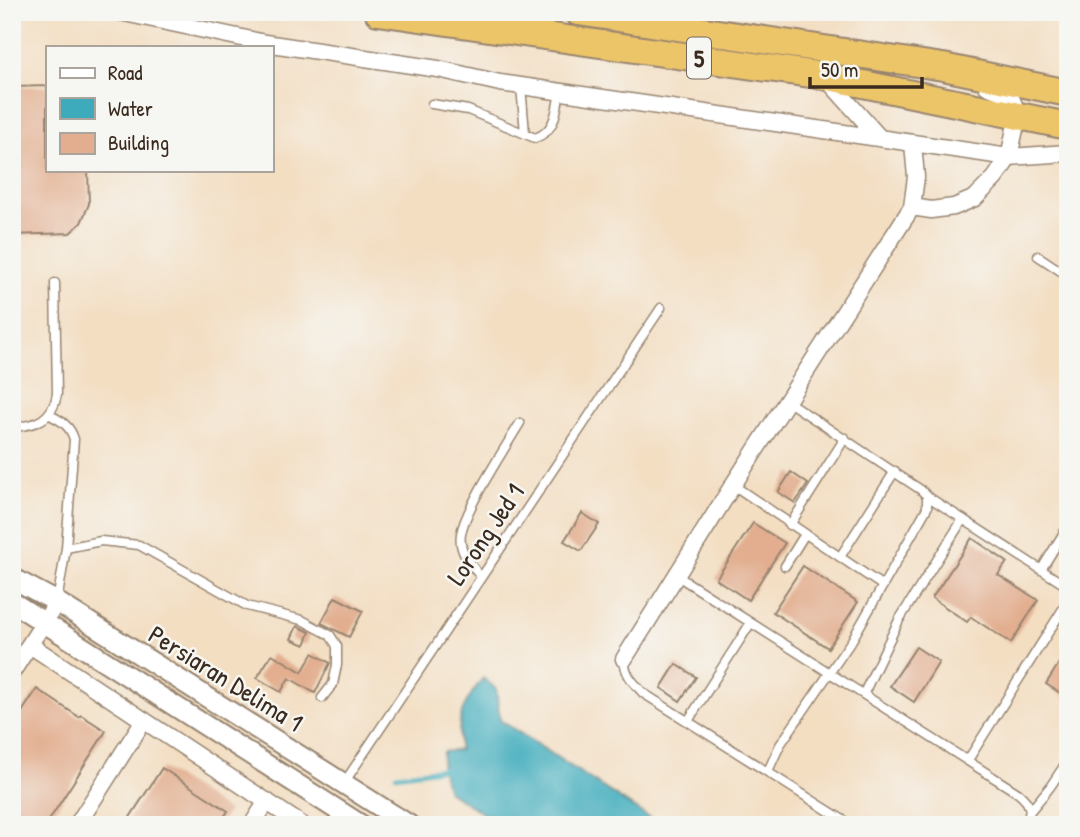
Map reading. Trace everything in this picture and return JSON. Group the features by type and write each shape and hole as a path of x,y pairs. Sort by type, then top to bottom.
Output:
{"highway":[{"name":"5","path":"378,12 824,76 1068,126"},
{"name":"5","path":"588,13 943,67 1068,93"}],"street":[{"path":"120,12 183,18 265,43 438,69 560,92 1009,157 1068,153"},
{"path":"912,207 931,210 954,207 975,198 995,178 1009,157 1018,115 1010,95 943,67"},
{"path":"824,76 878,136"},
{"path":"624,659 912,207 916,177 913,144"},
{"name":"Persiaran Delima 1","path":"12,578 57,602 410,825"},
{"name":"Persiaran Delima 1","path":"12,602 361,825"},
{"path":"12,672 57,602"},
{"path":"30,645 302,825"},
{"path":"77,825 144,720"},
{"path":"252,825 267,801"}],"lane":[{"path":"521,86 525,132"},
{"path":"432,104 468,110 535,138 545,135 552,128 560,92"},
{"path":"1038,256 1068,276"},
{"path":"12,427 39,421 50,415 57,394 55,283"},
{"name":"Lorong Jed 1","path":"344,783 661,308"},
{"path":"787,401 1068,587"},
{"path":"50,415 71,430 74,439 66,548 57,602"},
{"path":"481,577 464,557 460,535 471,510 520,423"},
{"path":"790,525 845,438"},
{"path":"840,557 895,471"},
{"path":"733,485 883,586"},
{"path":"768,771 780,746 830,673 883,586 927,508 927,496"},
{"path":"864,693 899,620 963,519"},
{"path":"1041,570 1068,526"},
{"path":"785,566 805,534"},
{"path":"66,548 101,541 139,545 247,606 302,620 330,635 337,646 337,665 333,684 321,698"},
{"path":"676,575 1018,793 1028,802 1031,810"},
{"path":"968,760 1068,601"},
{"path":"688,721 750,624"},
{"path":"624,659 624,668 629,678 643,693 851,825"},
{"path":"1024,825 1031,810 1068,760"}],"water":[{"path":"483,678 496,689 500,720 660,825 501,825 448,791 441,769 443,752 459,750 462,711"}],"building":[{"path":"46,86 46,172 88,172 89,204 81,223 70,233 12,235 12,87"},
{"path":"791,472 808,484 795,503 778,492"},
{"path":"582,513 599,524 581,551 564,541"},
{"path":"753,523 785,543 748,600 716,579"},
{"path":"972,538 1007,562 998,575 1038,600 1011,643 971,617 967,622 932,598"},
{"path":"803,566 858,602 828,648 773,612"},
{"path":"335,597 363,611 349,637 321,623"},
{"path":"297,626 310,632 305,645 291,639"},
{"path":"916,647 939,662 914,702 890,686"},
{"path":"1068,649 1068,698 1046,684"},
{"path":"313,653 330,663 315,693 289,678 281,692 257,678 272,654 302,672"},
{"path":"676,664 696,677 680,701 661,688"},
{"path":"37,689 106,731 46,825 12,825 12,727"},
{"path":"162,768 228,811 219,825 125,825"}],"waterway":[{"path":"396,775 441,769"}]}
